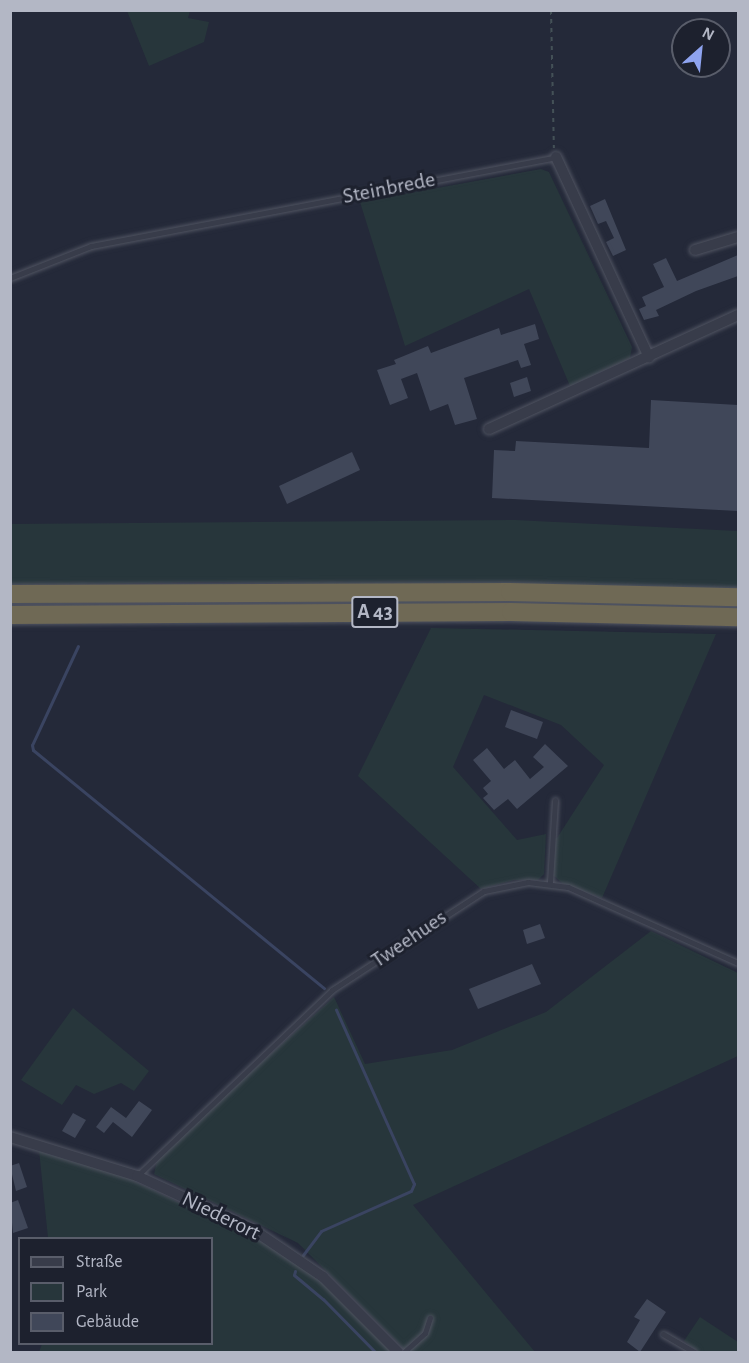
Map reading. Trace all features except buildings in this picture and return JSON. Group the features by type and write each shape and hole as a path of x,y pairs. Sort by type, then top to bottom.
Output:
{"highway":[{"name":"A 43","path":"10,594 510,592 738,597"},
{"name":"A 43","path":"10,615 511,612 738,617"}],"street":[{"path":"556,157 649,357"},
{"path":"695,250 738,237"},
{"path":"489,429 738,315"},
{"name":"Niederort","path":"10,1137 137,1176 220,1213 289,1251 336,1289 398,1353"}],"lane":[{"name":"Steinbrede","path":"10,278 90,246 556,157"},
{"path":"550,882 555,800"},
{"name":"Tweehues","path":"137,1176 332,990 474,896 515,884 550,882 599,899 738,963"},
{"path":"404,1353 424,1333 430,1318"},
{"path":"663,1334 694,1353"}],"path":[{"path":"552,10 556,157"}],"green space":[{"path":"127,11 190,11 188,18 209,22 204,42 149,66"},
{"path":"541,169 549,172 632,347 630,358 570,386 529,289 405,346 360,202"},
{"path":"515,520 738,531 738,590 211,582 11,585 10,524"},
{"path":"431,628 716,634 602,898 562,883 553,875 553,837 557,838 604,765 561,725 484,695 453,767 517,840 546,834 544,874 538,880 514,880 481,889 358,776"},
{"path":"651,931 738,973 738,1056 413,1205 535,1352 407,1352 298,1243 154,1174 158,1156 334,997 365,1064 452,1050 546,1012"},
{"path":"73,1008 149,1071 134,1091 121,1083 94,1094 76,1085 62,1105 21,1080"},
{"path":"39,1150 115,1172 287,1254 325,1283 392,1352 39,1352 42,1345 213,1345 213,1237 48,1237"},
{"path":"700,1317 738,1342 738,1352 699,1352 684,1341"}],"waterway":[{"path":"78,646 32,745 33,750 324,988"},
{"path":"303,1255 321,1231 411,1191 414,1184 336,1010"},
{"path":"295,1271 294,1275 323,1299 375,1352"}]}
